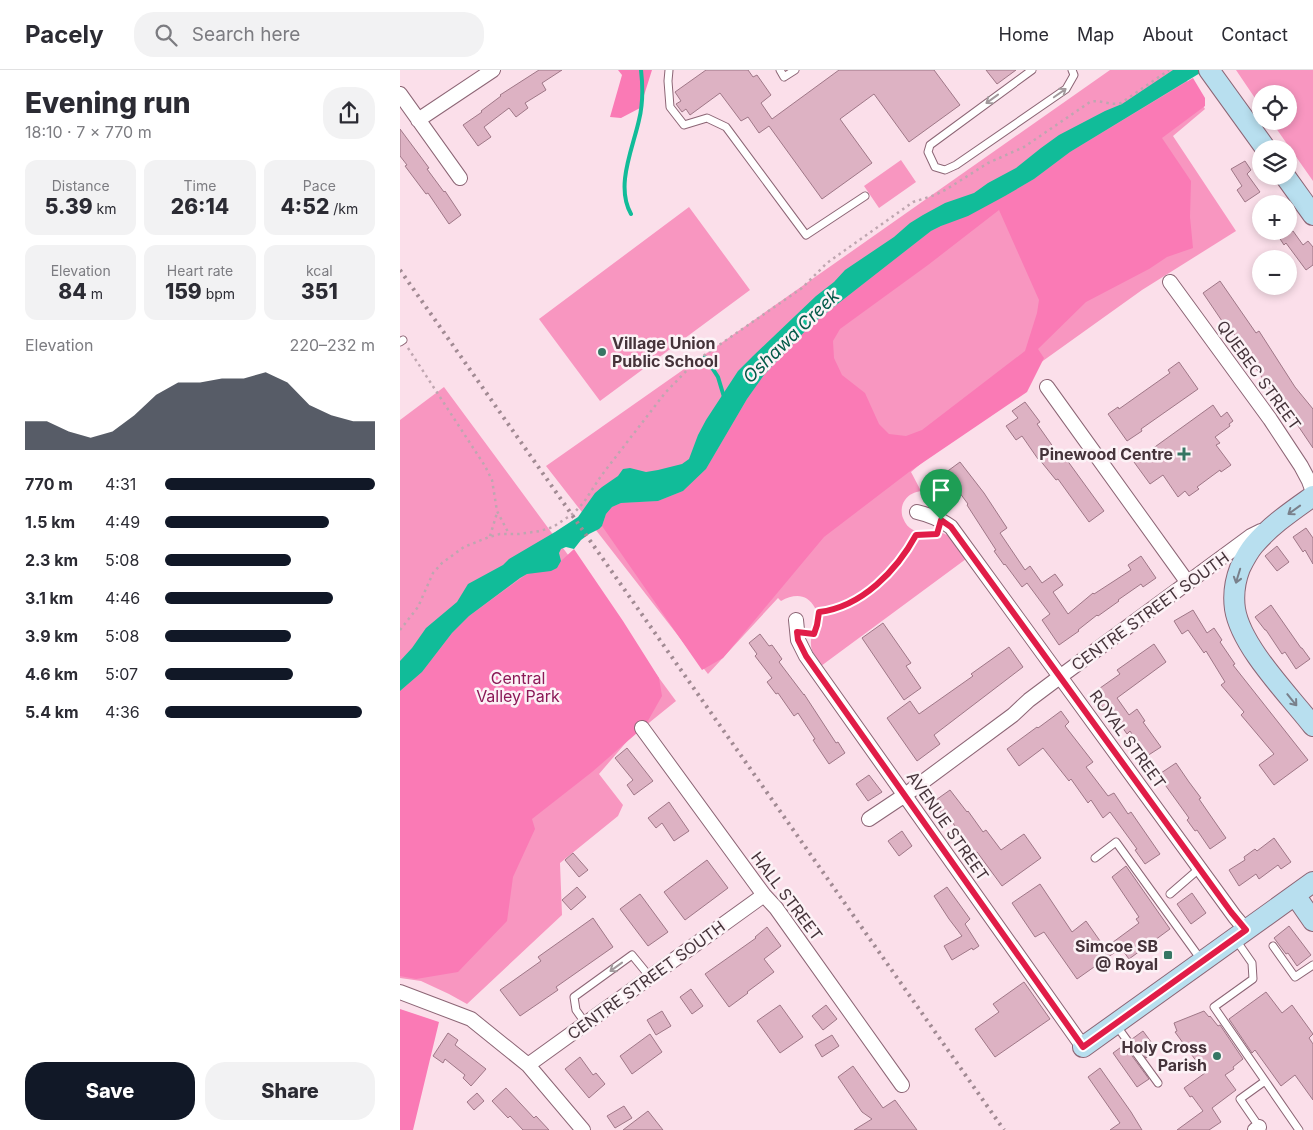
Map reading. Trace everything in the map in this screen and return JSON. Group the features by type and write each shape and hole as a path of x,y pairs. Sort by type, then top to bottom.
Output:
{"main road":[{"path":"1214,76 1260,140"},
{"path":"1291,185 1313,215"},
{"name":"CENTRE STREET SOUTH","path":"1276,523 1313,496"},
{"path":"1276,523 1253,546 1245,558 1238,574 1234,591 1235,608 1244,635 1258,657 1313,726"},
{"path":"1083,1047 1313,882"},
{"path":"1294,895 1313,921"}],"street":[{"path":"418,120 493,70"},
{"path":"400,94 460,178"},
{"name":"QUEBEC STREET","path":"1170,282 1270,419 1301,466 1313,492"},
{"path":"1047,387 1188,583"},
{"name":"ROYAL STREET","path":"917,512 930,515 951,527 1235,917 1240,934"},
{"name":"CENTRE STREET SOUTH","path":"869,819 905,795 1013,715 1029,700 1251,536 1276,523"},
{"name":"AVENUE STREET","path":"797,626 798,640 806,656 1083,1047"},
{"name":"HALL STREET","path":"642,728 764,895 776,908 902,1085"},
{"name":"CENTRE STREET SOUTH","path":"528,1065 764,895"},
{"path":"400,992 471,1019 528,1065 583,1130"}],"lane":[{"path":"670,70 668,81 670,107 684,126 707,118 726,127 806,235 865,196"},
{"path":"780,70 784,77 795,70"},
{"path":"1032,70 930,145 928,152 935,167 945,170 956,165 1066,89 1074,75 1072,70"},
{"path":"1095,858 1116,842 1202,961"},
{"path":"1170,894 1200,868"},
{"path":"1240,934 1252,963 1253,979 1214,1007 1299,1130"},
{"path":"1273,946 1295,977 1313,965"},
{"path":"586,1024 576,1010 574,997 632,955 650,977"},
{"path":"1115,1024 1158,1083"},
{"path":"1259,1129 1240,1100 1265,1081"}],"path":[{"path":"400,630 418,607 433,573 442,563 464,547 500,534 540,531 553,527 574,513 665,393 696,362 802,288 841,252 913,202 935,195 988,163 1024,147 1090,102 1095,101 1115,105 1122,103 1169,70"},
{"path":"401,341 485,466 492,480 497,511 509,534"},
{"path":"490,537 497,511"},
{"path":"797,626 814,634 819,612 825,612 848,604 876,586 902,556 916,535 937,534 941,520"}],"green space":[{"path":"618,70 652,70 640,108 621,118 610,117 622,75"},
{"path":"1110,70 1180,70 1205,109 1173,136 1236,231 1142,290 1033,368 911,472 921,491 910,495 903,504 902,514 907,525 917,531 947,535 966,559 821,666 811,648 812,635 817,618 817,613 812,603 800,596 781,601 778,598 708,674 546,466"},
{"path":"1236,70 1313,70 1313,181 1297,158 1297,140 1284,140 1277,130 1297,130 1297,85 1252,85 1252,94"},
{"path":"1193,78 1205,98 1205,106 1162,138 1191,181 1190,217 1193,248 1167,257 1149,269 1086,302 1038,349 1044,358 1027,392 909,472 824,537 723,658 702,670 602,526 606,514 612,507 621,503 658,501 683,491 706,469 747,399 764,375 812,324 931,231 1005,196 1034,179 1070,152","holes":["999,210 1039,300 1037,313 1025,351 922,430 906,436 889,434 879,424 865,393 842,375 834,358 833,341 840,329"]},
{"path":"901,160 916,182 879,208 864,186"},
{"path":"689,207 750,290 600,401 539,319"},
{"name":"Central Valley Park","path":"444,387 676,701 629,739 599,774 623,805 618,816 560,863 562,915 467,1004 421,981 400,978 400,420"},
{"name":"Central Valley Park","path":"574,549 659,678 662,696 645,726 592,772 532,819 535,829 513,877 507,921 458,972 416,979 400,976 400,691 422,672 452,633 469,616 527,574 557,568 561,561"},
{"path":"400,1009 439,1022 413,1130 400,1130"}],"water":[{"name":"Oshawa Creek","path":"1173,70 1205,70 1070,152 1034,179 968,216 931,231 812,324 784,353 764,375 747,399 706,469 683,491 658,501 621,503 612,507 606,514 599,529 581,540 574,549 566,547 561,549 559,553 561,561 557,568 551,571 527,574 469,616 452,633 422,672 400,691 400,661 426,628 457,602 468,584 503,565 509,559 578,517 595,493 618,476 623,469 630,468 646,472 682,464 689,459 706,420 738,371 845,270 923,215 945,203 974,193 1016,168 1059,135 1122,104"}],"building":[{"path":"539,70 562,70 542,83 546,90 525,103 528,108 516,117 509,108 484,127 491,137 478,146 463,125 482,112 500,95"},
{"path":"706,70 748,70 753,77 757,75 771,95 761,103 772,119 839,70 934,70 960,105 909,142 874,94 840,119 872,163 822,199 769,126 759,133 748,117 741,121 720,93 690,115 686,109 682,112 676,104 681,101 675,92"},
{"path":"986,70 1016,70 997,84"},
{"path":"400,129 461,215 449,224 428,193 426,194 405,166 407,165 400,156"},
{"path":"1245,161 1251,170 1247,174 1252,181 1252,185 1255,185 1260,192 1252,195 1252,197 1245,202 1237,190 1242,186 1231,169"},
{"path":"1297,237 1303,245 1308,241 1313,247 1313,265 1306,270 1297,258 1297,250 1291,250 1286,243 1284,245 1281,240 1297,240"},
{"path":"1220,281 1256,333 1259,331 1295,387 1313,409 1313,448 1286,408 1271,391 1252,362 1254,360 1237,336 1224,320 1222,321 1203,293"},
{"path":"1179,362 1198,389 1127,441 1108,414 1118,407 1119,409 1170,373 1168,370"},
{"path":"1025,402 1040,422 1037,424 1061,458 1064,456 1104,511 1089,522 1058,479 1056,480 1038,459 1022,436 1016,440 1006,426 1018,418 1012,411"},
{"name":"Pinewood Centre","path":"1213,405 1221,417 1227,412 1233,421 1229,424 1230,426 1215,437 1220,443 1216,445 1231,465 1221,472 1220,470 1197,487 1199,489 1189,496 1185,491 1178,497 1163,475 1150,484 1134,462"},
{"path":"960,462 984,493 1007,528 1000,533 1025,570 1030,566 1042,583 1055,574 1063,585 1053,592 1068,614 1093,593 1131,570 1128,565 1141,556 1156,578 1143,587 1141,584 1059,645 1042,620 1050,614 1027,583 1022,587 1004,565 968,504 945,473"},
{"path":"1306,528 1313,538 1313,564 1305,550 1303,552 1293,537"},
{"path":"1277,546 1289,562 1277,571 1265,556"},
{"path":"1271,605 1310,659 1296,669 1285,652 1282,654 1255,617"},
{"path":"1193,610 1207,633 1214,628 1222,640 1220,642 1235,664 1233,665 1308,760 1274,785 1259,765 1274,754 1241,715 1244,712 1221,685 1225,682 1206,651 1204,653 1188,630 1182,634 1174,621"},
{"path":"883,623 911,663 906,666 921,688 904,700 862,638"},
{"path":"760,634 769,646 772,645 782,659 779,662 845,753 829,764 798,713 794,716 778,693 776,694 767,682 772,678 755,656 757,654 749,643"},
{"path":"1154,644 1166,662 1117,698 1129,715 1137,709 1145,721 1143,722 1161,747 1147,756 1130,731 1127,734 1109,709 1106,712 1093,693 1120,674 1117,670"},
{"path":"1009,647 1023,667 934,735 940,744 917,761 887,718 910,701 919,714 973,676 971,674"},
{"path":"1061,711 1069,722 1065,726 1093,762 1086,767 1108,796 1114,793 1128,814 1131,812 1160,854 1145,864 1135,850 1137,849 1110,812 1103,818 1091,800 1088,803 1071,779 1069,781 1043,748 1019,766 1007,749"},
{"path":"627,748 653,781 634,795 627,785 633,780 615,758"},
{"path":"1176,763 1226,838 1210,849 1197,830 1195,831 1187,820 1189,818 1158,775"},
{"path":"869,775 882,792 868,801 856,784"},
{"path":"950,790 983,832 986,830 1001,850 1024,834 1041,858 1002,886 977,852 974,854 944,810 941,813 933,802"},
{"path":"669,802 689,831 674,841 662,823 656,828 648,818"},
{"path":"902,831 912,846 899,856 888,841"},
{"path":"1274,838 1291,862 1281,869 1278,865 1259,879 1256,874 1239,886 1229,870 1245,860 1244,857 1255,849 1257,851"},
{"path":"573,853 588,870 579,877 565,860"},
{"path":"707,860 728,888 685,920 664,892"},
{"path":"1126,866 1170,929 1129,959 1121,948 1077,979 1044,932 1035,937 1012,903 1040,884 1072,932 1086,921 1105,948 1139,923 1136,919 1139,917 1112,877"},
{"path":"577,887 586,897 571,910 562,900"},
{"path":"947,887 970,919 965,924 979,946 952,960 944,946 962,936 934,896"},
{"path":"1192,893 1206,913 1191,924 1177,904"},
{"path":"640,894 668,932 648,946 620,909"},
{"path":"593,918 613,947 556,987 558,990 520,1016 500,990 541,961 538,957"},
{"path":"1289,926 1311,955 1297,966 1274,938"},
{"path":"767,927 781,946 764,959 774,972 729,1007 705,974 756,938"},
{"path":"1024,982 1050,1019 995,1057 975,1029 999,1012 993,1004"},
{"path":"691,989 703,1006 692,1014 680,997"},
{"path":"1266,992 1282,1013 1292,1005 1313,1034 1309,1038 1313,1044 1313,1100 1295,1075 1281,1086 1255,1050 1252,1053 1229,1019"},
{"path":"780,1005 803,1037 780,1053 757,1021"},
{"path":"826,1005 837,1019 823,1030 812,1016"},
{"path":"662,1011 671,1026 656,1035 647,1020"},
{"name":"Holy Cross Parish","path":"1204,1011 1218,1026 1220,1025 1243,1059 1225,1075 1236,1090 1212,1108 1221,1122 1209,1130 1177,1130 1203,1111 1184,1088 1205,1073 1175,1032 1177,1031 1174,1023"},
{"path":"1143,1031 1157,1050 1146,1058 1132,1039"},
{"path":"448,1033 458,1040 455,1045 486,1069 471,1086 463,1078 465,1075 445,1059 443,1063 433,1056"},
{"path":"650,1034 662,1052 632,1074 620,1056"},
{"path":"832,1035 839,1046 822,1057 815,1045"},
{"path":"1124,1045 1149,1079 1137,1087 1113,1053"},
{"path":"580,1057 593,1075 596,1073 605,1084 589,1098 565,1069"},
{"path":"853,1066 883,1108 895,1100 917,1130 854,1130 872,1119 862,1112 838,1077"},
{"path":"1100,1068 1142,1130 1110,1130 1120,1123 1088,1077"},
{"path":"506,1088 534,1118 536,1116 549,1130 523,1130 510,1116 508,1118 492,1101"},
{"path":"477,1093 484,1101 474,1110 467,1102"},
{"path":"624,1106 632,1118 615,1128 607,1116"},
{"path":"648,1111 663,1130 623,1130"}],"waterway":[{"path":"631,214 627,203 625,179 641,108 641,70"},
{"path":"705,357 718,377 724,397"}],"railway":[{"path":"400,270 1004,1130"}],"place":[{"name":"Village Union Public School","path":"602,352"},
{"name":"Pinewood Centre","path":"1184,454"},
{"name":"Simcoe SB @ Royal","path":"1168,955"},
{"name":"Holy Cross Parish","path":"1217,1056"}],"route":[{"path":"941,520 951,527 1246,930 1083,1047 806,656 798,640 797,632 814,634 819,612 825,612 848,604 876,586 910,546 916,535 937,534 941,520"}]}
